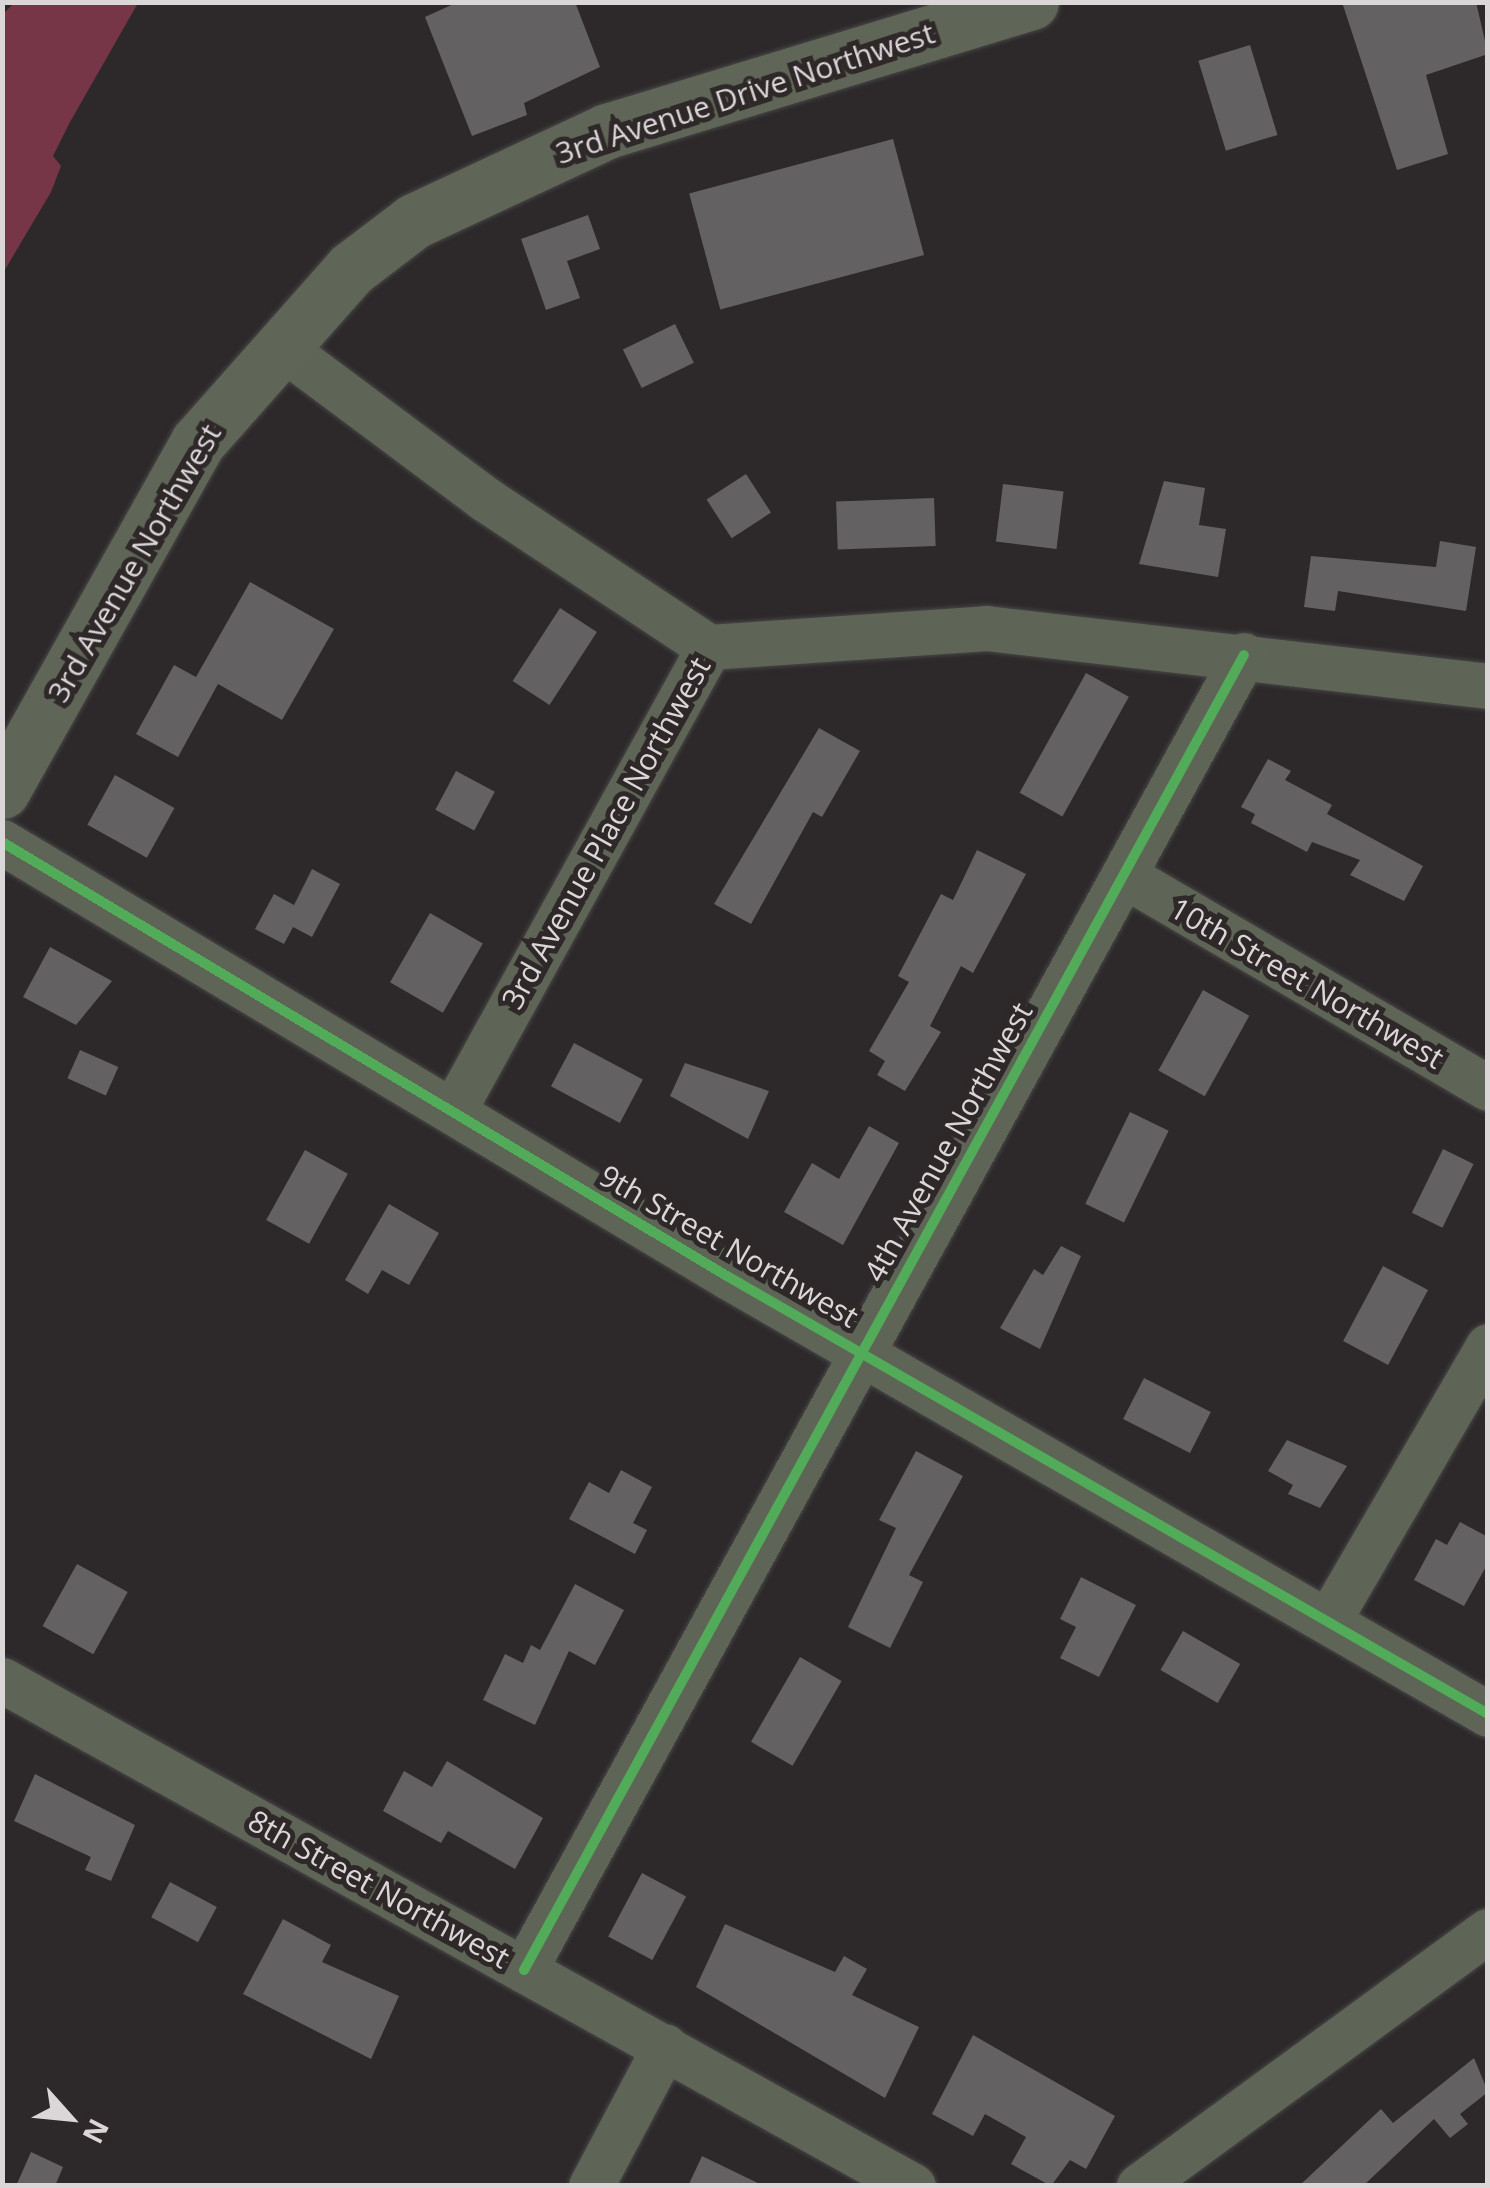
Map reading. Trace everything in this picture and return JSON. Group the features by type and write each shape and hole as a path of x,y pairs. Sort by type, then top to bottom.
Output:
{"main road":[{"name":"3rd Avenue Drive Northwest","path":"280,346 351,269 414,222 534,162 608,131 1031,2"},
{"name":"3rd Avenue Northwest","path":"2,791 198,442 280,346"}],"street":[{"name":"3rd Avenue Place Northwest","path":"280,346 485,499 709,648 453,1111"},
{"path":"709,648 986,628 1488,686"},
{"name":"4th Avenue Northwest","path":"524,1970 859,1351 1126,877 1244,655"},
{"name":"9th Street Northwest","path":"2,842 859,1351 1488,1714"},
{"name":"10th Street Northwest","path":"1126,877 1488,1088"},
{"path":"1328,1622 1488,1346"},
{"name":"8th Street Northwest","path":"2,1680 913,2186"},
{"path":"1138,2186 1488,1931"},
{"path":"591,2186 665,2046"}],"shaded area":[{"path":"14,3 138,3 53,156 61,166 51,192 3,273 2,15"}],"building":[{"path":"458,2 575,2 600,67 524,103 527,115 472,136 425,17"},
{"path":"1342,2 1476,2 1488,54 1426,75 1448,154 1397,170"},
{"path":"1250,45 1277,135 1226,151 1198,61"},
{"path":"893,139 924,255 720,310 689,194"},
{"path":"588,215 600,249 567,261 580,298 546,310 521,239"},
{"path":"675,324 694,363 642,388 623,349"},
{"path":"746,474 771,513 732,538 707,500"},
{"path":"1164,481 1205,488 1199,525 1226,529 1218,577 1139,564"},
{"path":"1003,484 1064,491 1056,549 996,542"},
{"path":"934,498 936,546 838,549 836,501"},
{"path":"1440,541 1476,547 1466,611 1338,591 1335,611 1304,607 1311,556 1436,567"},
{"path":"250,582 334,629 282,720 218,684 178,757 136,734 174,665 196,677"},
{"path":"560,608 597,632 550,705 513,681"},
{"path":"1086,673 1129,697 1062,817 1020,793"},
{"path":"819,728 860,751 822,817 813,812 751,924 714,904"},
{"path":"1268,759 1291,771 1285,780 1332,805 1327,814 1423,866 1404,901 1350,875 1360,860 1312,842 1307,852 1251,823 1255,814 1241,807"},
{"path":"456,771 495,792 474,831 435,810"},
{"path":"115,775 174,808 147,858 87,825"},
{"path":"977,850 1026,874 973,973 961,966 930,1026 941,1032 905,1091 877,1075 885,1061 869,1051 909,982 898,976 941,894 953,900"},
{"path":"312,869 340,884 312,937 293,927 284,944 255,929 274,894 294,905"},
{"path":"430,913 483,943 443,1013 390,982"},
{"path":"50,947 112,981 76,1025 23,997"},
{"path":"1203,990 1249,1016 1205,1096 1158,1070"},
{"path":"574,1043 643,1080 620,1123 551,1086"},
{"path":"80,1050 118,1067 106,1095 67,1078"},
{"path":"685,1063 769,1091 748,1139 670,1096"},
{"path":"1130,1112 1169,1131 1124,1223 1085,1204"},
{"path":"869,1126 899,1143 843,1245 784,1212 812,1163 839,1179"},
{"path":"1443,1149 1474,1164 1442,1228 1412,1213"},
{"path":"305,1150 348,1174 309,1244 266,1220"},
{"path":"389,1204 439,1233 409,1285 382,1270 368,1294 345,1280"},
{"path":"1061,1246 1081,1256 1040,1349 1000,1328 1034,1269 1043,1275"},
{"path":"1383,1266 1428,1290 1388,1365 1343,1341"},
{"path":"1144,1378 1211,1412 1190,1453 1123,1419"},
{"path":"1287,1440 1347,1466 1320,1508 1288,1494 1293,1485 1268,1471"},
{"path":"916,1451 963,1476 909,1575 923,1582 890,1648 848,1627 896,1528 879,1520"},
{"path":"621,1470 652,1487 633,1523 647,1530 635,1554 569,1519 589,1482 609,1493"},
{"path":"1460,1522 1488,1537 1488,1563 1464,1606 1414,1580 1436,1539 1447,1545"},
{"path":"77,1564 128,1592 93,1654 43,1626"},
{"path":"1081,1577 1136,1605 1099,1677 1060,1658 1076,1627 1060,1619"},
{"path":"575,1584 624,1610 595,1665 569,1651 535,1725 483,1700 505,1654 523,1663 531,1645 540,1650"},
{"path":"1183,1631 1240,1664 1218,1703 1160,1670"},
{"path":"800,1657 842,1681 793,1766 751,1742"},
{"path":"447,1761 543,1818 515,1869 448,1831 441,1843 383,1811 404,1771 432,1787"},
{"path":"35,1774 135,1825 111,1881 85,1870 91,1857 14,1821"},
{"path":"642,1873 686,1896 652,1960 608,1937"},
{"path":"170,1882 217,1907 198,1942 151,1917"},
{"path":"283,1919 331,1945 322,1962 399,1996 371,2059 243,1994"},
{"path":"725,1924 835,1972 844,1956 867,1969 852,1995 919,2027 885,2098 696,1987"},
{"path":"973,2035 1115,2116 1086,2169 1070,2160 1051,2186 1011,2164 1026,2137 985,2114 973,2136 932,2114"},
{"path":"1474,2058 1488,2092 1460,2114 1468,2124 1450,2138 1434,2119 1363,2186 1299,2186 1381,2109 1393,2123"},
{"path":"31,2152 63,2167 55,2186 16,2186"},
{"path":"702,2156 764,2186 688,2186"}],"cycle path":[{"path":"524,1970 1244,655"},
{"path":"2,842 727,1276 1488,1714"}]}
